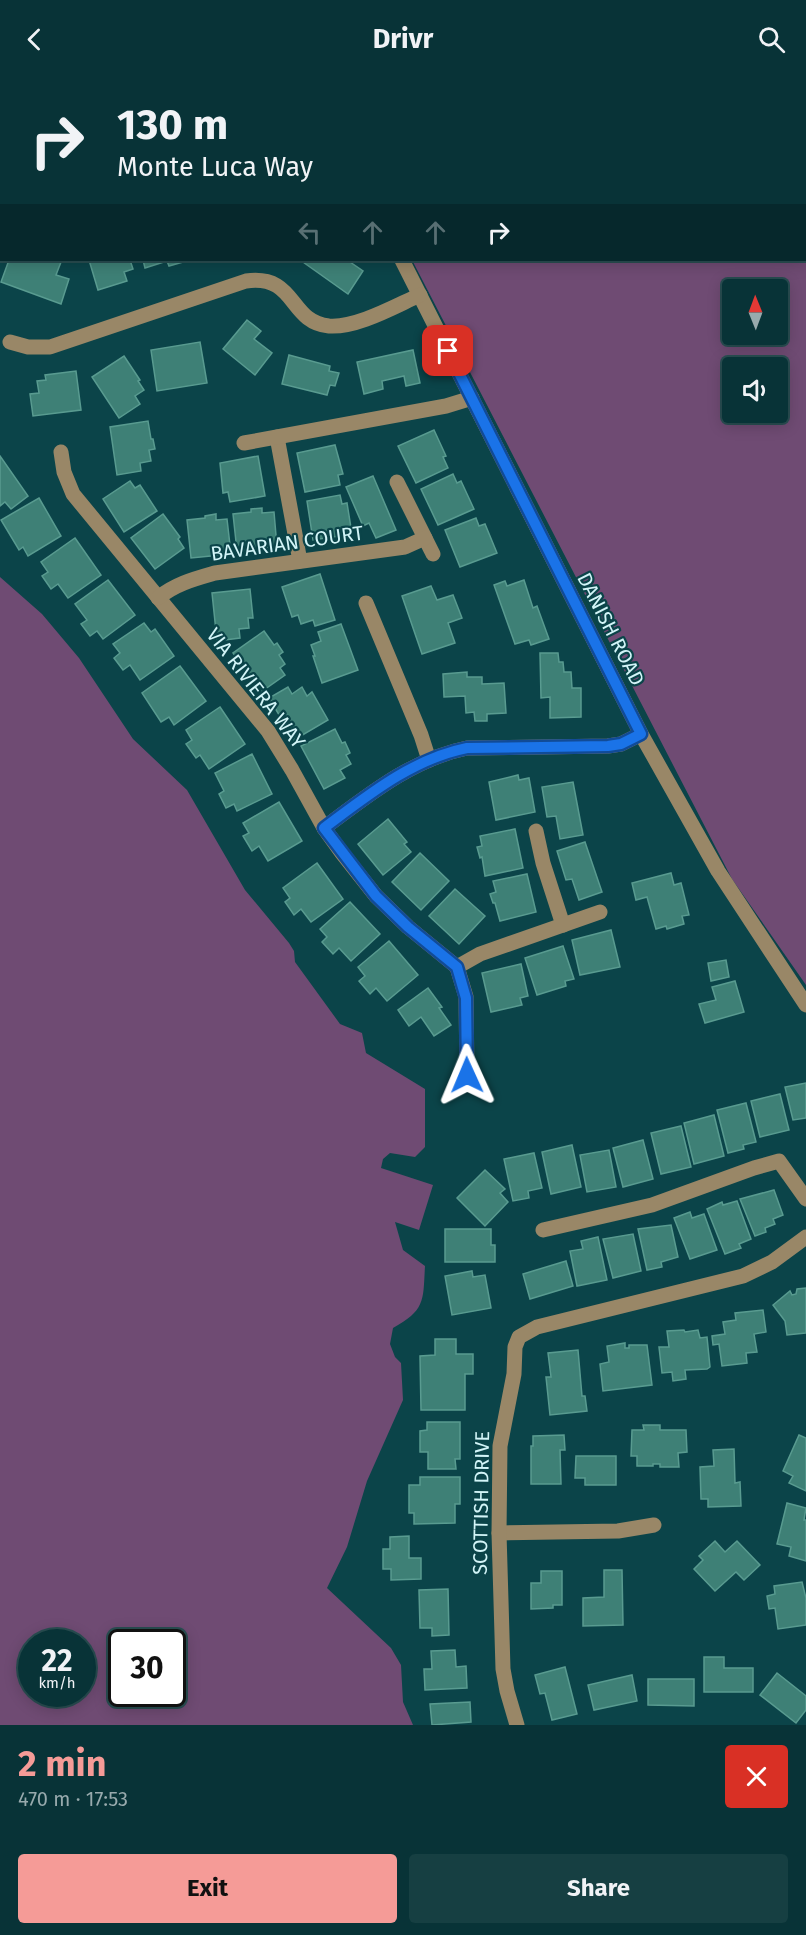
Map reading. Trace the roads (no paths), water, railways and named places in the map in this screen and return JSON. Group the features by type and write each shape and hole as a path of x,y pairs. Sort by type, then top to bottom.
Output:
{"street":[{"name":"DANISH ROAD","path":"403,261 641,734 718,871 806,1005"},
{"path":"10,342 28,347 50,347 246,281 258,279 271,281 283,290 311,321 328,326 345,325 372,316 420,295"},
{"path":"244,443 446,406 472,398"},
{"path":"277,437 300,561"},
{"name":"VIA RIVIERA WAY","path":"61,452 64,472 73,494 268,731 324,828 376,896 408,927 457,967"},
{"path":"397,482 433,554"},
{"name":"BAVARIAN COURT","path":"158,598 170,588 191,579 215,573 405,547 425,538"},
{"path":"366,603 421,735 429,760"},
{"path":"324,828 381,786 451,751 467,748 608,746 621,744 641,734"},
{"path":"536,831 543,862 563,925"},
{"path":"467,1075 466,998 457,967 480,954 600,912"},
{"path":"543,1230 652,1205 779,1161 806,1199"},
{"name":"SCOTTISH DRIVE","path":"518,1725 507,1691 503,1669 499,1533 500,1446 514,1374 515,1347 519,1337 537,1327 743,1276 772,1262 806,1237"},
{"path":"499,1533 618,1531 654,1525"}]}
